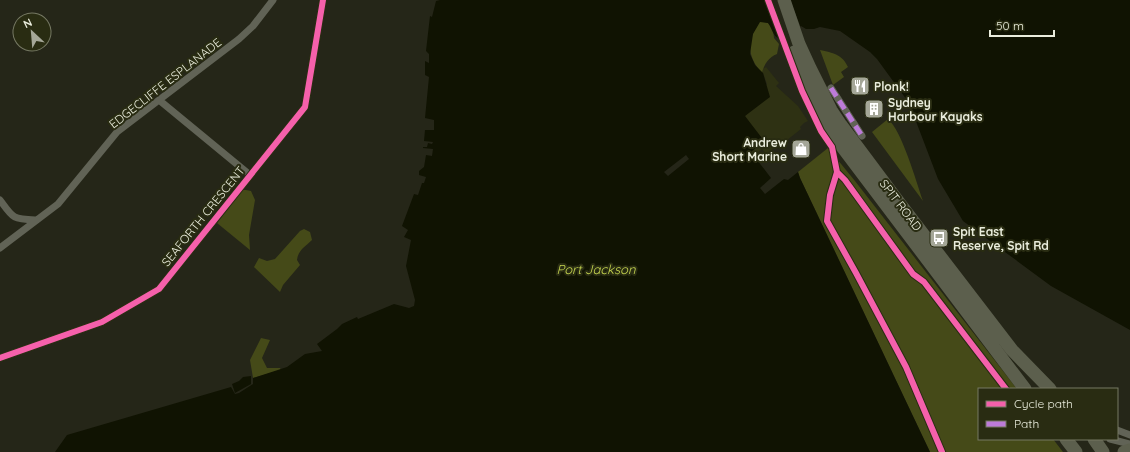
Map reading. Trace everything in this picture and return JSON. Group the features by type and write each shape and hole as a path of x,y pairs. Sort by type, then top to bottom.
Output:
{"highway":[{"name":"SPIT ROAD","path":"774,0 831,110 864,156 1012,350 1049,388"},
{"name":"SPIT ROAD","path":"784,0 809,92 821,117 1024,388"},
{"path":"1067,440 1076,452"},
{"path":"1095,440 1103,452"},
{"path":"1124,452 1130,450"}],"street":[{"name":"EDGECLIFFE ESPLANADE","path":"0,248 58,204 117,132 239,38 253,26 273,0"},
{"name":"SEAFORTH CRESCENT","path":"1,355 102,322 159,289 305,107 323,0"},
{"path":"830,88 862,136"},
{"path":"159,100 250,175"},
{"path":"0,200 9,212 17,219 35,220"},
{"path":"1118,430 1130,435"},
{"path":"1114,440 1130,444"}],"shaded area":[{"path":"760,21 768,23 773,29 774,38 779,44 777,54 767,61 762,73 753,61 750,48 752,35"},
{"path":"820,50 833,53 840,57 848,67 841,72 844,77 833,85"},
{"path":"766,67 779,83 776,86 798,106 808,121 800,127 801,129 777,148 775,147 766,154 762,149 754,156 751,152 759,145 745,116 767,84 762,73 763,69"},
{"path":"888,119 893,125 903,145 913,169 923,201 872,132"},
{"path":"828,148 1016,388 978,388 978,440 1054,440 1063,452 930,452 798,172"},
{"path":"242,190 251,191 255,200 249,235 250,250 217,223"},
{"path":"304,229 310,232 312,240 299,254 297,260 300,265 283,285 280,292 254,267 259,258 267,261 275,259 300,231"},
{"path":"261,338 270,340 262,358 267,368 280,368 281,370 253,378 250,360"}],"water":[{"name":"Port Jackson","path":"1130,0 1130,330 1051,286 963,221 938,179 909,103 877,59 870,52 840,31 820,27 806,29 801,26 778,38 775,36 768,23 760,22 753,34 750,54 755,65 763,73 770,97 745,116 765,142 751,152 771,178 760,188 765,194 784,179 788,180 798,172 930,452 55,452 67,435 231,387 235,394 239,393 253,384 253,378 287,367 305,354 322,351 317,344 342,324 394,304 409,308 414,306 415,300 406,266 411,240 404,237 408,230 402,226 414,194 418,195 422,183 424,183 426,177 419,175 419,171 424,167 426,155 432,156 433,149 423,148 427,147 428,143 432,144 433,142 424,141 425,130 434,130 434,120 425,118 429,77 425,75 425,61 429,63 429,54 426,51 430,16 432,17 436,1"},
{"path":"251,376 251,384 235,393 232,384 239,381 243,377"}],"pier":[{"path":"766,0 790,0 801,28 781,38"},
{"path":"686,155 689,159 668,176 664,172"}],"marked path":[{"path":"831,88 862,136"}],"cycle path":[{"path":"0,358 102,322 159,289 305,107 323,0"},
{"path":"768,0 802,91 821,131 832,147 837,172 830,195 827,221 906,367 942,452"},
{"path":"837,172 845,180 913,274 924,282 1005,388"}],"place":[{"name":"Plonk!","path":"860,86"},
{"name":"Sydney Harbour Kayaks","path":"874,109"},
{"name":"Andrew Short Marine","path":"801,149"},
{"name":"Spit East Reserve, Spit Rd","path":"939,238"}]}
